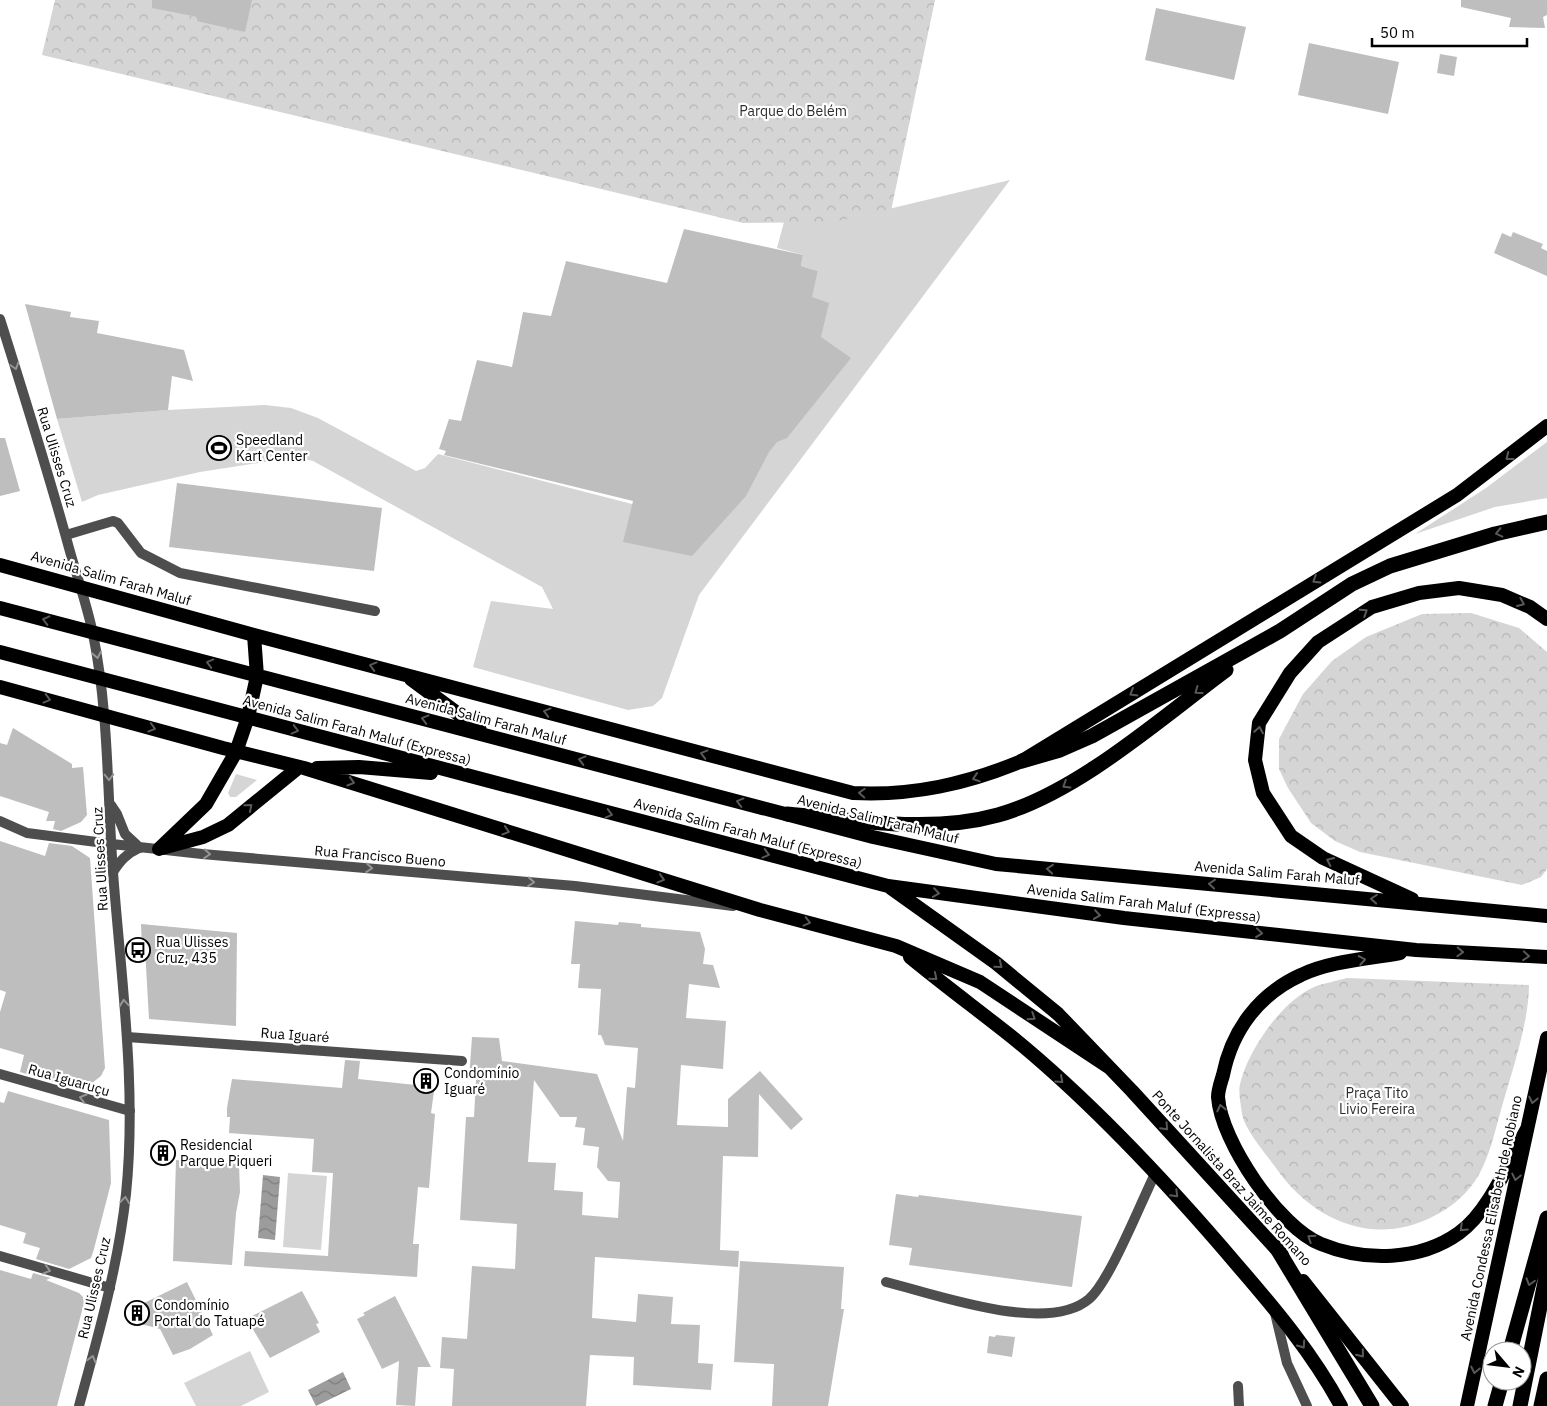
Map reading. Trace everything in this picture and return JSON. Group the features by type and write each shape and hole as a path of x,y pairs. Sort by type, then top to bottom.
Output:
{"highway":[{"name":"Avenida Salim Farah Maluf","path":"0,565 254,635 853,793 880,794 956,785 1022,761 1458,495 1547,426"},
{"path":"1022,761 1060,750 1092,736 1280,631 1352,584 1390,566 1495,534 1547,522"},
{"path":"1422,903 1323,858 1291,836 1263,793 1255,760 1259,723 1290,673 1318,642 1372,607 1419,592 1459,588 1502,595 1530,607 1547,619"},
{"name":"Avenida Salim Farah Maluf (Expressa)","path":"0,608 257,676"},
{"path":"787,814 908,824 997,816 1041,800 1098,765 1280,631"},
{"path":"159,849 206,804 236,752 248,717 257,676 254,635"},
{"name":"Avenida Salim Farah Maluf (Expressa)","path":"0,652 460,775 888,886 1124,918 1416,950 1547,958"},
{"path":"404,674 486,735"},
{"name":"Avenida Salim Farah Maluf","path":"257,676 873,837 996,864 1547,916"},
{"path":"0,687 236,752 302,767 760,910 896,946 980,982 1110,1068"},
{"path":"159,849 203,837 228,825 302,767 359,767 460,775"},
{"path":"888,886 996,963 1058,1014 1110,1068"},
{"path":"896,946 1019,1044 1076,1095 1189,1208 1273,1307 1329,1383 1341,1406"},
{"path":"1416,950 1314,969 1270,993 1243,1022 1225,1064 1218,1097 1228,1139 1250,1177 1294,1226 1320,1244 1351,1252 1386,1256 1414,1254 1440,1244 1461,1232 1484,1206 1527,1129"},
{"name":"Avenida Condessa Elisabeth de Robiano","path":"1467,1406 1547,1038"},
{"name":"Ponte Jornalista Braz Jaime Romano","path":"1110,1068 1276,1247 1402,1406"},
{"path":"1513,1341 1547,1218"},
{"path":"1520,1406 1546,1277 1543,1235"},
{"path":"1276,1247 1372,1406"},
{"path":"1541,1406 1547,1379"},
{"path":"1495,1406 1499,1391"}],"street":[{"name":"Rua Ulisses Cruz","path":"0,319 37,433 81,588 92,631 101,679 105,715 113,872 127,1037 130,1111 126,1192 117,1260 79,1406"},
{"path":"66,534 113,521 118,523 141,553 180,573 375,610"},
{"path":"110,804 117,814 125,834 140,848 129,852 113,872"},
{"name":"Rua Francisco Bueno","path":"0,821 27,833 140,848 575,886 760,910"},
{"name":"Rua Iguaré","path":"127,1037 462,1061"},
{"name":"Rua Iguaruçu","path":"0,1074 130,1111"},
{"path":"886,1282 1009,1313 1046,1314 1073,1309 1090,1298 1106,1274 1155,1174"},
{"path":"0,1256 110,1288"},
{"path":"1273,1307 1287,1363 1307,1406"},
{"path":"1238,1386 1239,1406"}],"green space":[{"name":"Parque do Belém","path":"55,0 935,0 891,211 832,222 743,223 42,55"},
{"name":"Speedland Kart Center","path":"1010,180 699,595 662,698 653,706 628,710 473,667 491,601 553,609 542,587 313,461 297,457 200,472 98,495 82,502 57,419 167,410 265,405 291,408 318,418 416,471 425,468 438,454 632,504 651,505 799,348 818,271 801,266 803,255 777,248 784,222 833,221 855,217"},
{"path":"1547,442 1547,498 1495,507 1415,534 1486,488"},
{"path":"1471,613 1519,628 1547,652 1547,869 1541,877 1522,885 1360,852 1335,841 1311,823 1288,788 1279,769 1279,739 1303,694 1332,661 1366,637 1422,614"},
{"path":"236,774 257,780 236,797 230,797 228,793"},
{"name":"Praça Tito Livio Fereira","path":"1347,978 1529,985 1526,1016 1519,1048 1491,1147 1480,1173 1466,1192 1450,1206 1432,1217 1410,1226 1388,1229 1366,1228 1345,1223 1307,1202 1276,1168 1251,1134 1242,1114 1239,1095 1240,1084 1250,1056 1268,1028 1290,1003 1302,994 1314,987"},
{"path":"288,1173 327,1176 321,1250 283,1247"},
{"path":"250,1351 269,1392 241,1406 196,1406 184,1383"}],"water":[{"path":"263,1175 280,1177 275,1240 258,1238"},
{"path":"343,1372 351,1389 316,1406 308,1390"}],"building":[{"path":"152,0 252,0 245,32 197,21 198,17 152,8"},
{"path":"1461,0 1547,0 1547,15 1543,17 1545,28 1509,27 1511,18 1461,7"},
{"path":"1156,8 1246,27 1234,80 1145,60"},
{"path":"1309,43 1399,62 1388,114 1298,95"},
{"path":"1440,54 1457,57 1454,76 1437,73"},
{"path":"684,229 803,255 801,266 818,271 812,297 829,303 821,337 851,358 787,438 777,442 769,452 746,496 692,556 623,542 633,501 444,455 446,451 439,449 449,419 461,421 477,360 512,367 523,312 551,316 566,261 667,283"},
{"path":"1513,232 1543,244 1541,248 1547,251 1547,276 1494,253 1502,233 1511,237"},
{"path":"25,304 71,312 70,317 99,321 97,333 184,350 193,381 172,376 168,410 57,419"},
{"path":"0,438 5,438 20,491 0,496"},
{"path":"177,483 382,508 374,571 169,547"},
{"path":"13,728 72,764 72,768 83,767 87,815 81,822 61,831 53,829 55,821 46,821 49,812 0,796 0,743 7,745"},
{"path":"0,841 45,856 49,843 72,846 90,858 105,1068 101,1076 92,1083 67,1086 20,1072 24,1055 0,1048 0,1012 6,992 0,990"},
{"path":"575,921 618,925 619,922 641,924 641,927 700,932 705,949 703,964 713,965 720,988 689,984 686,1018 726,1021 723,1069 681,1065 677,1125 728,1127 728,1099 760,1071 803,1119 791,1130 759,1094 758,1157 723,1156 720,1250 739,1251 738,1267 595,1257 592,1318 636,1322 638,1294 673,1297 671,1324 700,1325 698,1363 713,1364 711,1390 633,1385 634,1357 590,1355 586,1406 452,1406 454,1369 440,1368 442,1337 467,1339 472,1266 515,1269 517,1224 460,1220 466,1117 474,1117 476,1080 469,1079 472,1037 499,1038 502,1061 597,1074 623,1141 627,1087 635,1088 638,1048 605,1045 601,1035 598,1035 601,989 578,988 580,964 571,964","holes":["534,1080 560,1117 577,1117 575,1127 585,1128 583,1145 599,1147 597,1167 608,1181 620,1182 618,1218 582,1215 583,1192 554,1190 556,1163 528,1162"]},
{"path":"141,924 237,933 236,1026 149,1019 145,949 142,949"},
{"path":"345,1060 360,1061 358,1079 416,1085 417,1075 436,1077 431,1113 435,1114 429,1188 418,1187 413,1244 419,1244 417,1277 244,1266 245,1251 328,1256 333,1173 312,1172 314,1139 229,1133 230,1117 227,1117 227,1108 232,1079 342,1088"},
{"path":"8,1091 109,1120 111,1183 94,1249 91,1258 69,1269 36,1259 40,1248 23,1243 26,1233 0,1225 0,1102 4,1103"},
{"path":"176,1160 239,1164 240,1192 236,1213 232,1265 173,1261"},
{"path":"896,1194 918,1197 919,1195 1082,1216 1072,1287 909,1265 912,1248 889,1245"},
{"path":"740,1261 844,1267 841,1309 844,1309 828,1406 772,1406 774,1364 734,1362"},
{"path":"0,1270 31,1279 33,1273 51,1278 46,1280 79,1293 83,1297 84,1303 57,1406 0,1406"},
{"path":"187,1282 213,1335 190,1349 173,1355 160,1329 130,1321 134,1302 142,1304"},
{"path":"302,1291 319,1323 316,1324 320,1332 270,1358 251,1326 254,1325 250,1317"},
{"path":"395,1296 431,1367 418,1367 415,1406 396,1405 399,1361 382,1369 357,1319 365,1315 363,1313"},
{"path":"996,1335 1015,1337 1012,1357 987,1353 989,1336 995,1337"}],"place":[{"name":"Speedland Kart Center","path":"219,448"},
{"name":"Rua Ulisses Cruz, 435","path":"138,950"},
{"name":"Condomínio Iguaré","path":"426,1081"},
{"name":"Residencial Parque Piqueri","path":"163,1153"},
{"name":"Condomínio Portal do Tatuapé","path":"137,1313"}]}
